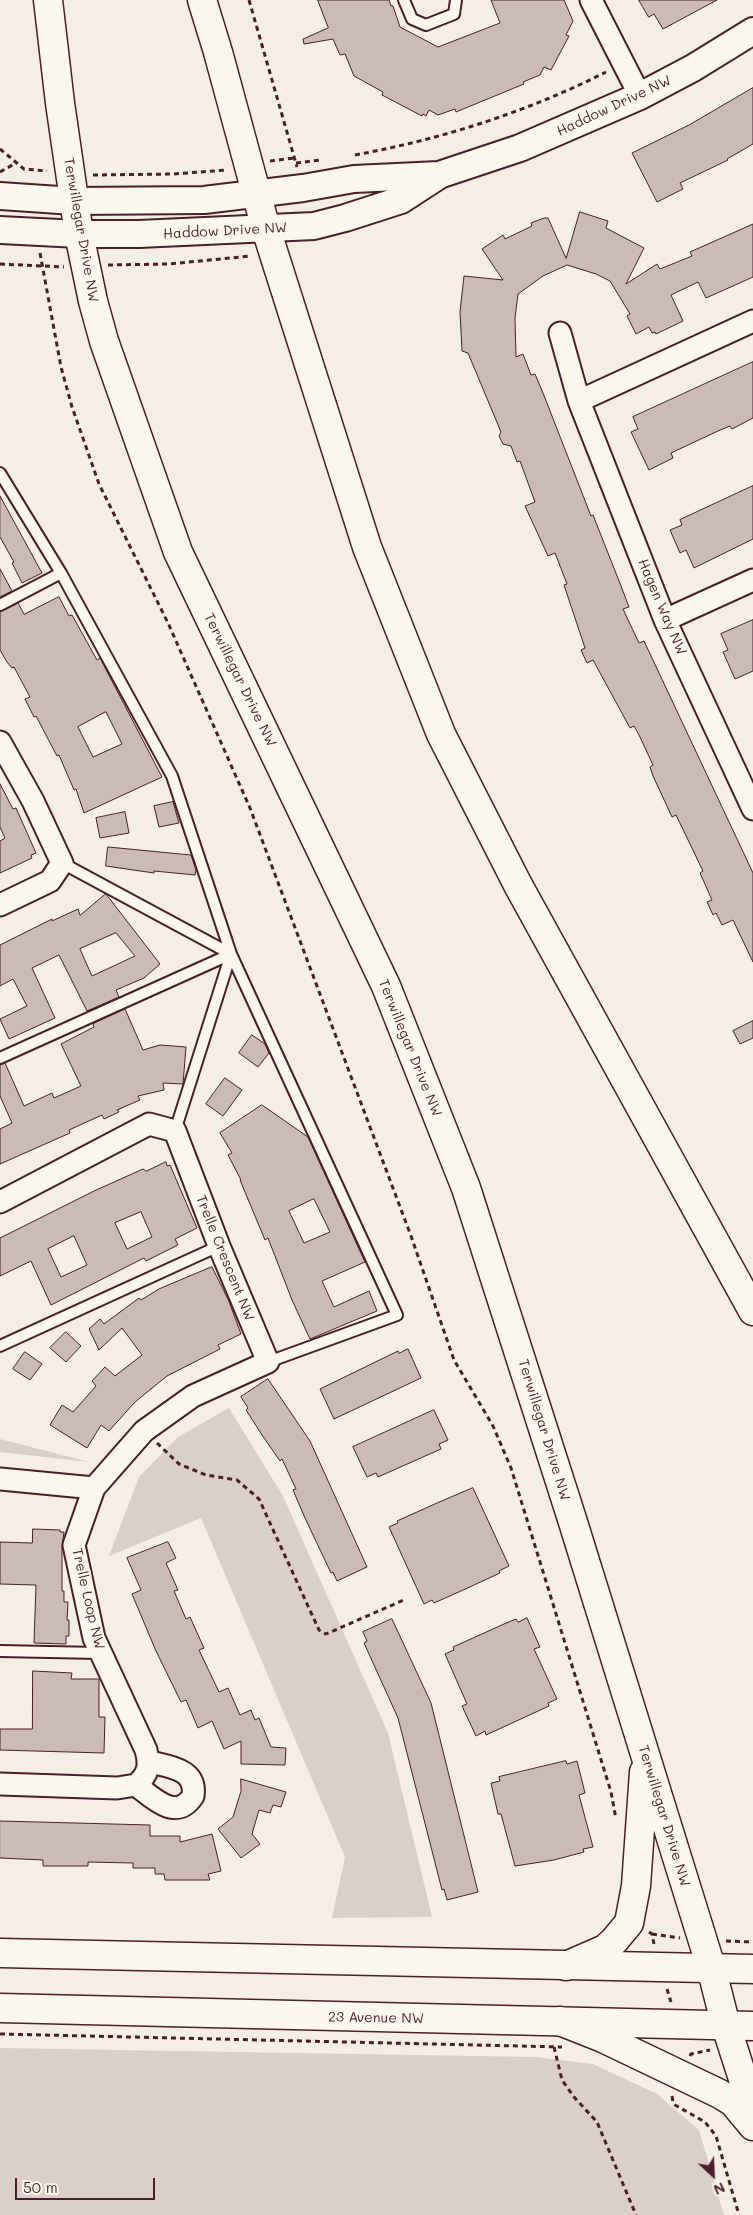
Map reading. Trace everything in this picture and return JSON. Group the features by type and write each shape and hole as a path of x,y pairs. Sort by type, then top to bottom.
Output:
{"main road":[{"name":"Terwillegar Drive NW","path":"48,0 79,234 93,301 104,341 178,552 386,986 466,1188 500,1290 711,1967 726,2026 753,2110"},
{"path":"202,0 266,229 368,547 441,734 518,885 753,1311"},
{"path":"566,1966 605,1949 628,1923 636,1886 645,1755"},
{"path":"0,1953 753,1969"},
{"name":"23 Avenue NW","path":"0,2008 426,2020 753,2026"},
{"path":"560,2021 603,2038 720,2094 733,2102 753,2126"}],"street":[{"path":"591,0 640,96"},
{"name":"Haddow Drive NW","path":"0,230 79,234 139,234 314,226 346,218 401,200 439,175 520,148 640,96 693,68 753,30"},
{"name":"Haddow Drive NW","path":"0,196 74,201 204,200 303,188 354,179 439,175"},
{"path":"579,401 753,321"},
{"name":"Hagen Way NW","path":"560,333 579,401 665,620 753,809"},
{"path":"665,620 753,580"},
{"path":"0,905 50,880 62,863 33,801 3,755"},
{"path":"0,1202 149,1124 175,1131"},
{"name":"Trelle Crescent NW","path":"175,1131 218,1246 268,1362"},
{"path":"0,1479 94,1488 144,1431 193,1396 268,1362"},
{"name":"Trelle Loop NW","path":"94,1488 74,1545 99,1653 150,1762"},
{"path":"0,1784 116,1788 136,1785 147,1772 150,1762 184,1772 193,1783 193,1796 184,1806 172,1808 159,1803 136,1785"}],"lane":[{"path":"404,0 412,19 426,25 454,14 456,0"},
{"path":"0,472 60,573 172,776 231,954 397,1315 268,1362"},
{"path":"0,605 60,573"},
{"path":"62,863 231,954"},
{"path":"0,1058 231,954"},
{"path":"175,1131 231,954"},
{"path":"0,1346 218,1246"},
{"path":"0,1651 99,1653"}],"path":[{"path":"248,0 298,170"},
{"path":"346,156 396,148 449,134 553,96 609,70"},
{"path":"0,149 24,169"},
{"path":"272,161 294,158"},
{"path":"296,163 329,159"},
{"path":"0,172 16,163"},
{"path":"96,175 173,174 224,170"},
{"path":"38,246 70,399 99,484 168,623 250,808 412,1236 454,1360 493,1426 511,1468 611,1792 617,1824"},
{"path":"106,265 169,264 243,258"},
{"path":"0,264 57,267"},
{"path":"144,1431 179,1464 206,1475 237,1480 259,1499 319,1630 326,1634 406,1599"},
{"path":"652,1934 672,1937"},
{"path":"730,1942 753,1942"},
{"path":"660,1966 677,2025"},
{"path":"0,2034 554,2047 562,2080 574,2097 597,2122 636,2215"},
{"path":"692,2054 705,2050"},
{"path":"673,2093 672,2102 705,2122 716,2136 739,2215"}],"shaded area":[{"path":"229,1408 283,1496 388,1733 432,1917 332,1918 345,1857 201,1518 109,1556 139,1477 178,1437"},
{"path":"0,1439 89,1462 0,1452"},
{"path":"0,2048 535,2057 593,2064 657,2094 699,2130 724,2215 0,2215"}],"building":[{"path":"318,0 389,0 400,27 438,47 500,23 491,0 564,0 573,21 566,35 569,36 551,70 544,67 540,75 523,82 524,84 456,112 455,109 438,115 429,110 426,116 423,114 422,116 382,95 383,92 354,76 345,54 340,55 333,39 304,44 303,39 328,28"},
{"path":"639,0 717,0 663,29 654,14 649,17"},
{"path":"753,88 753,144 728,160 680,183 683,189 657,202 632,153 689,125"},
{"path":"580,212 608,221 606,228 644,248 626,284 657,264 660,269 692,256 690,252 753,224 753,277 706,298 698,282 671,295 683,321 656,334 655,332 652,333 649,327 636,334 627,316 630,314 610,281 596,274 567,265 543,276 518,294 515,318 516,357 523,354 531,375 535,374 629,607 623,609 639,643 644,641 753,873 753,962 733,920 722,925 716,913 713,915 707,902 712,900 700,873 703,871 676,815 672,817 653,776 650,767 653,765 639,735 634,726 630,728 593,660 587,663 581,650 585,648 564,585 567,584 555,553 548,556 525,506 535,502 520,461 517,462 511,446 503,444 499,436 501,432 468,353 462,351 460,312 464,276 503,280 482,249 503,235 505,239 532,226 531,223 548,218 566,258"},
{"path":"753,362 753,418 732,429 730,426 671,453 673,458 649,470 631,432 638,429 633,417"},
{"path":"753,486 753,539 694,568 686,550 680,553 670,530 682,525 680,520"},
{"path":"0,496 42,573 22,583 12,563 14,562 0,537"},
{"path":"0,569 12,591 0,597"},
{"path":"59,597 69,616 72,615 97,660 100,658 162,777 84,813 76,789 74,790 59,755 57,756 25,699 30,697 14,667 12,668 7,662 0,650 0,612 18,603 24,614","holes":["106,712 122,744 93,757 78,727"]},
{"path":"753,620 753,671 735,679 723,652 728,650 721,634"},
{"path":"0,784 13,809 16,808 36,853 31,855 32,858 0,873 0,841 5,838 0,827"},
{"path":"173,802 179,823 159,827 154,806"},
{"path":"125,812 129,833 100,838 96,818"},
{"path":"108,847 191,855 196,870 195,875 154,871 154,873 106,866"},
{"path":"106,894 160,964 144,978 116,990 119,997 87,1011 59,955 32,968 55,1018 9,1039 0,1019 27,1006 13,979 0,986 0,945 52,919 52,921 78,909 80,915","holes":["116,933 135,956 92,976 80,949"]},
{"path":"125,1009 143,1050 160,1045 186,1047 183,1084 163,1083 164,1090 138,1096 140,1100 117,1110 119,1112 104,1119 102,1115 69,1130 70,1133 0,1164 0,1129 12,1123 0,1096 0,1065 5,1063 24,1106 52,1093 54,1098 81,1086 61,1044 94,1027 93,1024"},
{"path":"753,1021 753,1038 740,1044 733,1031"},
{"path":"252,1035 265,1044 269,1053 258,1067 239,1053"},
{"path":"225,1078 242,1090 223,1116 206,1104"},
{"path":"262,1105 308,1137 365,1262 322,1281 334,1307 369,1291 377,1311 310,1339 292,1300 268,1238 265,1240 241,1180 228,1155 232,1153 220,1133","holes":["314,1199 330,1232 304,1243 289,1211"]},
{"path":"166,1162 167,1166 170,1165 197,1228 175,1239 178,1245 146,1261 144,1258 51,1305 31,1261 0,1276 0,1238 94,1191 143,1169 146,1171","holes":["141,1212 152,1237 127,1249 115,1223","74,1236 87,1265 61,1277 48,1249"]},
{"path":"212,1267 228,1299 241,1334 218,1345 220,1349 167,1376 135,1402 109,1431 101,1425 87,1448 50,1425 62,1405 73,1412 96,1386 92,1381 105,1367 115,1376 142,1355 122,1328 99,1350 89,1329 100,1319 104,1324 139,1298 141,1300 159,1289"},
{"path":"66,1332 81,1346 66,1362 50,1348"},
{"path":"408,1349 421,1378 334,1419 320,1389 398,1351 399,1353"},
{"path":"25,1352 42,1364 30,1380 13,1369"},
{"path":"268,1379 310,1441 367,1567 337,1581 333,1572 331,1573 305,1518 293,1490 296,1489 282,1459 280,1461 262,1435 246,1410 248,1408 241,1397"},
{"path":"434,1410 448,1440 439,1444 441,1449 378,1477 376,1473 367,1477 353,1447"},
{"path":"473,1488 509,1566 499,1571 500,1573 461,1591 434,1603 432,1600 424,1604 389,1527 398,1523 397,1521"},
{"path":"33,1529 60,1530 60,1532 64,1532 62,1591 64,1591 64,1602 68,1602 67,1620 69,1620 69,1636 66,1636 66,1644 34,1643 36,1585 0,1584 0,1542 32,1543"},
{"path":"168,1542 176,1558 166,1563 178,1590 174,1591 186,1619 190,1617 204,1648 199,1650 219,1692 228,1688 240,1715 251,1710 255,1720 259,1718 271,1747 286,1748 285,1765 241,1764 241,1741 224,1749 212,1721 198,1728 186,1700 181,1702 156,1651 132,1594 141,1590 127,1558"},
{"path":"527,1618 540,1647 534,1649 557,1699 548,1703 549,1706 486,1735 485,1731 476,1736 462,1706 467,1704 445,1654 454,1650 453,1647 504,1624 516,1619 518,1622"},
{"path":"392,1619 431,1703 478,1892 447,1900 444,1889 442,1890 398,1718 364,1643 367,1641 363,1632"},
{"path":"33,1671 72,1673 71,1679 99,1679 99,1717 105,1717 104,1753 0,1750 0,1729 32,1729"},
{"path":"566,1761 567,1764 577,1761 585,1793 579,1795 593,1847 583,1849 584,1852 554,1860 515,1866 501,1814 498,1814 491,1783 500,1781 499,1777"},
{"path":"241,1779 286,1792 281,1807 273,1805 270,1813 259,1810 252,1834 260,1844 241,1858 218,1829 233,1817 241,1791"},
{"path":"0,1821 150,1825 150,1836 180,1836 180,1842 212,1834 221,1871 208,1874 210,1880 165,1880 164,1874 155,1874 155,1868 133,1868 133,1863 88,1862 88,1866 43,1866 43,1860 0,1858"}]}
